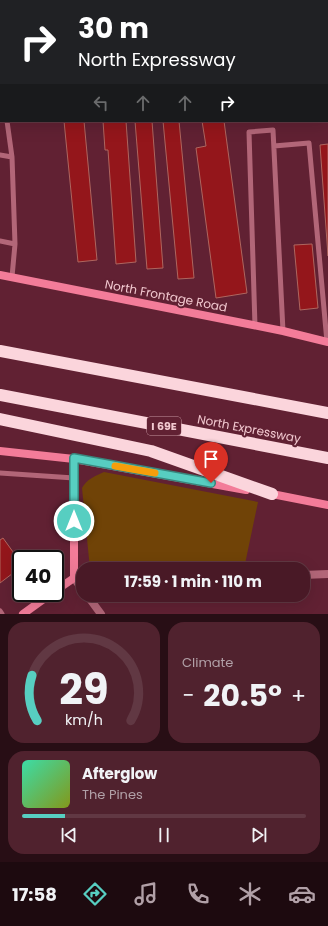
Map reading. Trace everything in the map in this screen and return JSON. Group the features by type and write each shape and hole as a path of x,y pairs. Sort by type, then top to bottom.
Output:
{"highway":[{"path":"0,351 328,413"},
{"name":"North Expressway","path":"0,395 328,458"},
{"path":"0,419 151,451 272,494"}],"main road":[{"name":"North Frontage Road","path":"0,275 283,331 328,342"},
{"path":"0,451 74,458 328,505"},
{"path":"64,585 74,578 74,458"},
{"path":"23,614 40,602"}],"street":[{"path":"310,575 328,574"},
{"path":"92,602 101,614"}],"lane":[{"path":"7,122 12,157 15,244 12,277"},
{"path":"255,326 248,132 273,130 283,331"},
{"path":"274,146 309,143 328,342"},
{"path":"0,155 12,157"},
{"path":"0,241 15,244"},
{"path":"0,473 74,478"}],"shaded area":[{"path":"104,472 258,502 245,562 89,562 82,488 94,476"}],"building":[{"path":"64,122 84,122 97,260 78,262"},
{"path":"103,122 126,122 136,262 116,264 108,150 105,150"},
{"path":"135,122 152,122 163,268 147,269"},
{"path":"163,122 179,122 194,278 178,279"},
{"path":"202,122 224,122 247,293 216,298 196,148 206,146"},
{"path":"328,144 328,256 320,145"},
{"path":"312,244 318,308 300,310 294,245"},
{"path":"3,538 12,550 12,574 0,583 0,540"}],"slow traffic":[{"path":"115,466 155,473"}],"route":[{"path":"74,521 74,458 211,483"}]}
